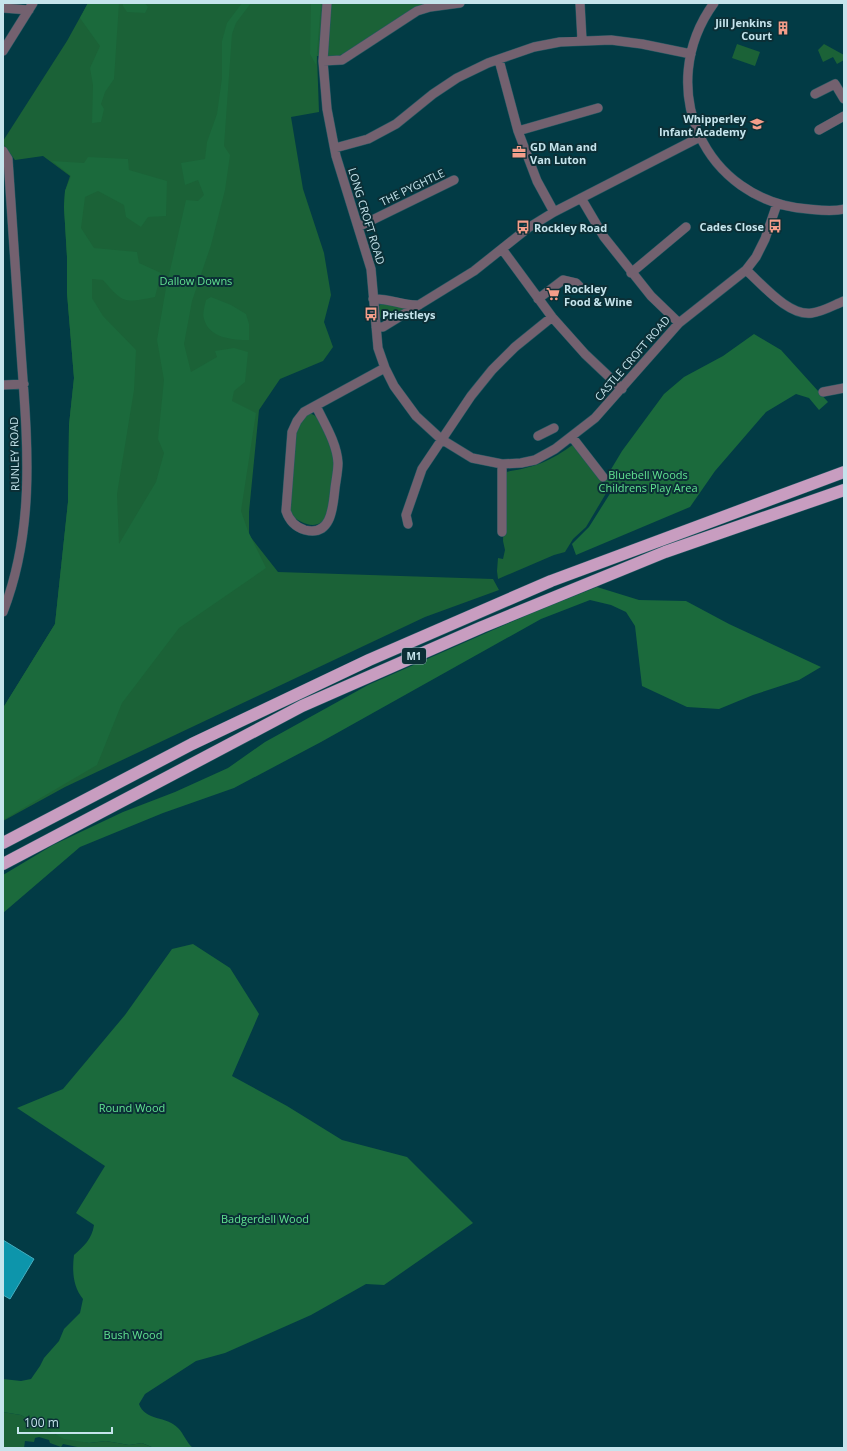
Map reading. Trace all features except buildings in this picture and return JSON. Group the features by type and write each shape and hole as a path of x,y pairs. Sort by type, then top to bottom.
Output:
{"highway":[{"name":"M1","path":"3,843 192,744 369,660 551,581 844,472"},
{"name":"M1","path":"3,864 308,703 482,627 665,552 844,490"}],"street":[{"name":"LONG CROFT ROAD","path":"327,3 323,60 327,109 335,148 371,269 378,348 385,368 394,386 416,416 442,440"},
{"path":"323,60 342,60 417,11 430,7 460,3"},
{"path":"580,3 582,40"},
{"path":"714,3 700,25 691,54 688,84 691,112 700,137 717,165 746,190 777,204 803,208 844,210"},
{"path":"3,8 31,6"},
{"path":"3,51 31,6"},
{"path":"335,148 375,135 396,124 433,94 457,78 488,62 499,60 506,55 534,47 582,40 611,40 642,44 691,54"},
{"path":"499,60 518,131 537,181 554,212"},
{"path":"815,94 836,84 844,99"},
{"path":"518,131 598,108"},
{"path":"819,130 844,116"},
{"path":"376,327 384,327 474,271 528,228 554,212 700,137"},
{"name":"RUNLEY ROAD","path":"3,151 8,159 24,384 27,503 18,563 3,612"},
{"name":"THE PYGHTLE","path":"358,227 454,180"},
{"path":"581,198 604,237 631,273 678,323"},
{"name":"CASTLE CROFT ROAD","path":"442,440 472,458 502,464 522,463 535,460 555,449 595,418 622,389 649,355 678,323 746,270 756,257 765,239 777,204"},
{"path":"631,273 686,227"},
{"path":"502,249 552,317 585,354 622,389"},
{"path":"746,270 788,308 800,314 812,313 844,301"},
{"path":"538,299 563,280 576,282 580,287"},
{"path":"373,299 382,298 407,306 420,305"},
{"path":"408,524 406,514 422,469 471,396 492,370 515,347 552,317"},
{"path":"316,406 334,445 338,463 333,515 327,524 318,529 308,531 298,528 289,518 286,511 292,432 297,421 304,412 385,368"},
{"path":"3,385 24,384"},
{"path":"823,392 844,388"},
{"path":"546,433 555,449"},
{"path":"572,437 603,477"},
{"path":"502,464 502,532"}],"green space":[{"name":"Dallow Downs","path":"88,3 435,3 403,16 343,54 335,57 317,56 319,112 291,117 303,189 324,253 331,295 324,322 333,347 323,361 280,379 259,410 249,512 249,535 278,572 493,579 499,590 425,617 65,787 3,821 3,708 55,624 68,502 69,425 74,378 67,293 67,257 64,207 65,191 70,176 43,156 15,160 3,144 3,141 67,41"},
{"path":"88,3 119,3 114,79 105,92 101,104 104,109 101,122 92,123 93,85 90,68 100,46 80,18"},
{"path":"123,3 145,3 148,7 145,13 127,12 123,6"},
{"path":"242,3 251,3 236,23 232,34 224,146 230,155 225,190 211,245 192,301 184,344 191,372 217,357 215,351 234,348 248,352 245,382 234,391 232,401 256,413 241,511 248,531 266,568 179,628 122,703 97,765 3,820 3,708 55,624 68,502 69,425 74,378 67,293 67,257 64,207 65,191 71,176 52,161 84,163 88,157 128,159 129,170 167,181 166,216 148,217 141,227 126,217 124,205 98,191 85,197 81,228 94,248 137,252 139,263 161,273 155,297 130,301 121,298 103,280 92,279 92,298 103,316 136,350 134,390 117,494 119,544 156,482 164,453 158,439 164,380 157,340 166,288 186,200 198,201 204,195 198,180 185,185 181,163 205,159 207,142 217,114 222,78 222,41 227,23"},
{"path":"311,3 321,3 316,65 310,54"},
{"path":"737,44 760,52 755,66 732,58"},
{"path":"824,44 844,55 844,60 837,64 833,57 823,62 818,50"},
{"path":"211,297 231,305 246,314 249,324 249,340 222,337 211,330 203,315 206,300"},
{"path":"383,302 406,309 386,321 379,317 378,307"},
{"name":"Bluebell Woods Childrens Play Area","path":"754,334 781,350 828,402 819,410 809,398 796,394 766,412 715,471 690,507 576,555 572,544 589,527 611,492 604,481 622,451 664,394 684,377 723,356"},
{"path":"308,413 314,415 320,420 324,427 331,444 334,460 334,475 330,494 329,510 325,519 315,525 310,525 299,521 290,514 293,440 298,425"},
{"path":"574,444 608,490 586,527 573,539 565,552 554,555 498,579 498,558 503,559 505,550 503,541 505,472 542,463"},
{"path":"597,587 639,600 686,601 729,624 821,667 799,680 753,695 719,709 687,707 642,686 635,626 626,612 611,605 590,600 541,619 321,742 234,788 163,813 80,847 3,913 3,875 53,845 123,812 175,792 228,768 265,742 368,685 541,609"},
{"path":"193,944 230,968 259,1014 232,1076 287,1106 342,1140 407,1157 473,1223 384,1285 366,1284 311,1315 225,1353 196,1361 145,1394 139,1404 142,1409 151,1416 173,1424 180,1430 193,1448 154,1448 142,1443 129,1445 106,1441 89,1443 64,1439 21,1415 3,1412 3,1379 21,1381 31,1379 44,1358 59,1341 64,1329 80,1313 83,1299 75,1284 73,1267 74,1255 89,1238 94,1225 76,1213 105,1166 17,1108 63,1089 125,1015 172,949"},
{"path":"3,1412 21,1415 55,1434 89,1443 106,1441 129,1445 142,1443 154,1448 82,1448 63,1444 61,1447 50,1443 49,1440 39,1437 35,1438 34,1442 25,1441 24,1448 3,1448"}],"water":[{"path":"3,1240 34,1259 10,1299 3,1295"}],"place":[{"name":"Jill Jenkins Court","path":"783,28"},
{"name":"Whipperley Infant Academy","path":"757,124"},
{"name":"GD Man and Van Luton","path":"519,152"},
{"name":"Cades Close","path":"775,226"},
{"name":"Rockley Road","path":"523,227"},
{"name":"Rockley Food & Wine","path":"553,294"},
{"name":"Priestleys","path":"371,314"}],"park label":[{"name":"Round Wood","path":"132,1107"},
{"name":"Badgerdell Wood","path":"265,1218"},
{"name":"Bush Wood","path":"133,1334"}]}
